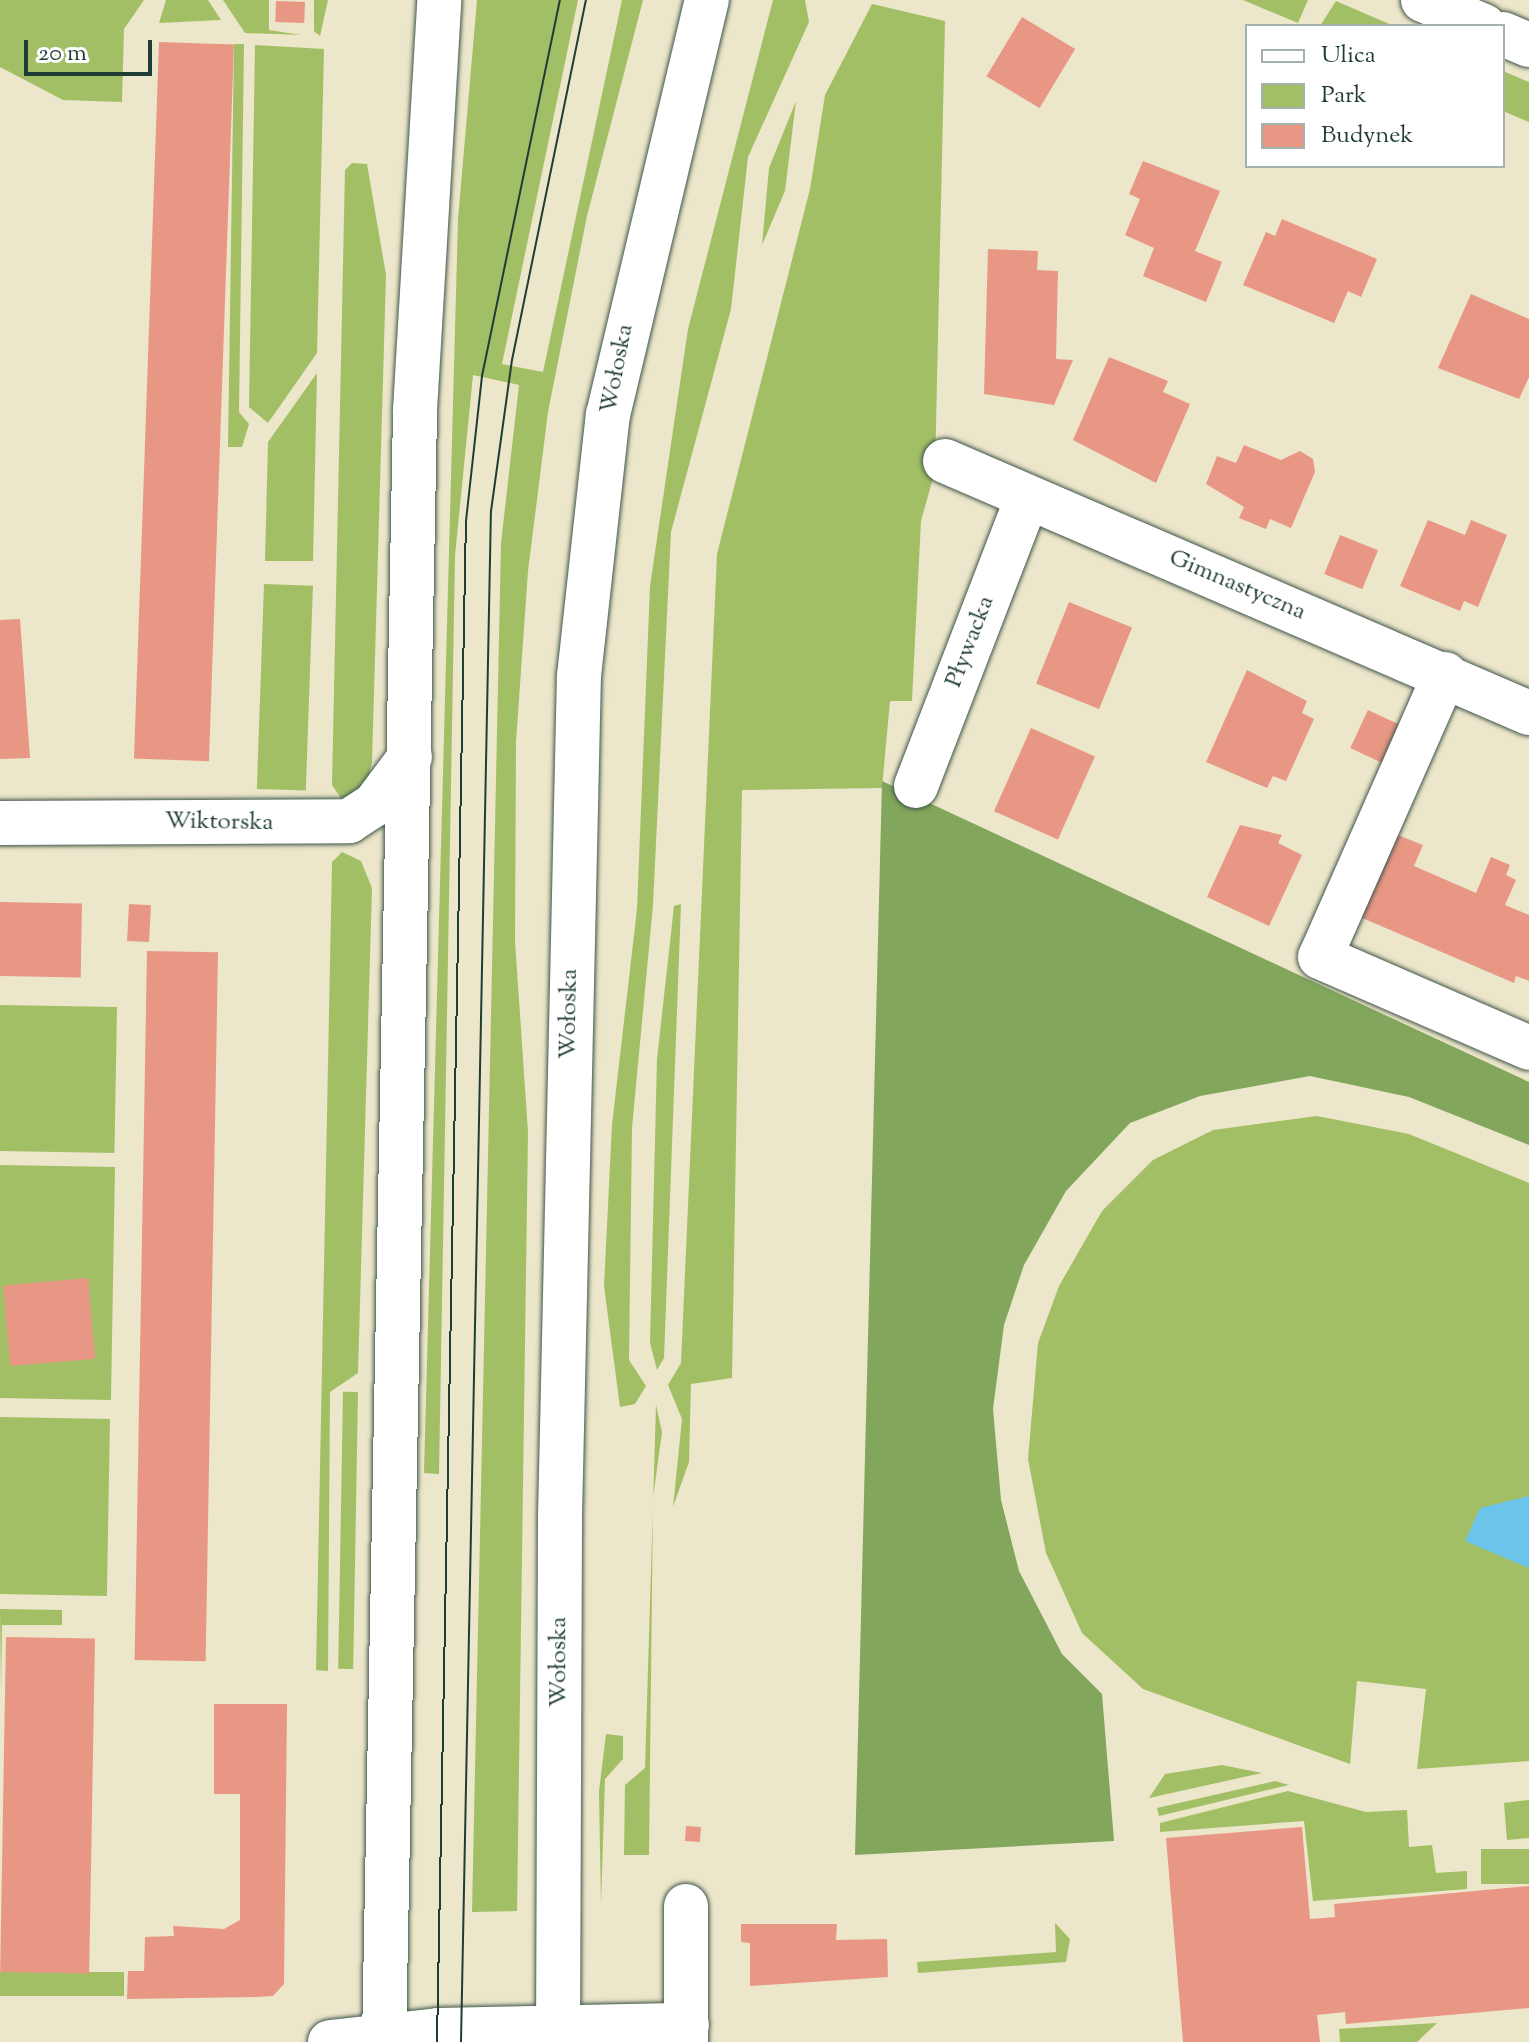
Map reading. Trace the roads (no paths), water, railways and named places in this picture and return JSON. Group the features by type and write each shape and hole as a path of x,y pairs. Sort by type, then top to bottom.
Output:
{"main road":[{"path":"384,2038 415,410 439,0"},
{"name":"Wołoska","path":"558,2036 560,1517 579,676 608,415 707,0"},
{"path":"1423,0 1479,24"},
{"path":"1505,35 1529,45"},
{"name":"Gimnastyczna","path":"945,461 1445,674 1529,713"},
{"name":"Pływacka","path":"916,786 1027,498"},
{"path":"1445,674 1320,957 1529,1048"},
{"name":"Wiktorska","path":"0,823 349,821 374,805 410,757"},
{"path":"330,2042 384,2038 686,2033 686,1906"}],"water":[{"path":"1529,1496 1529,1568 1465,1541 1480,1508"}],"tram line":[{"path":"437,2042 466,521 482,376 560,0"},
{"path":"461,2042 491,511 512,360 586,0"}]}
